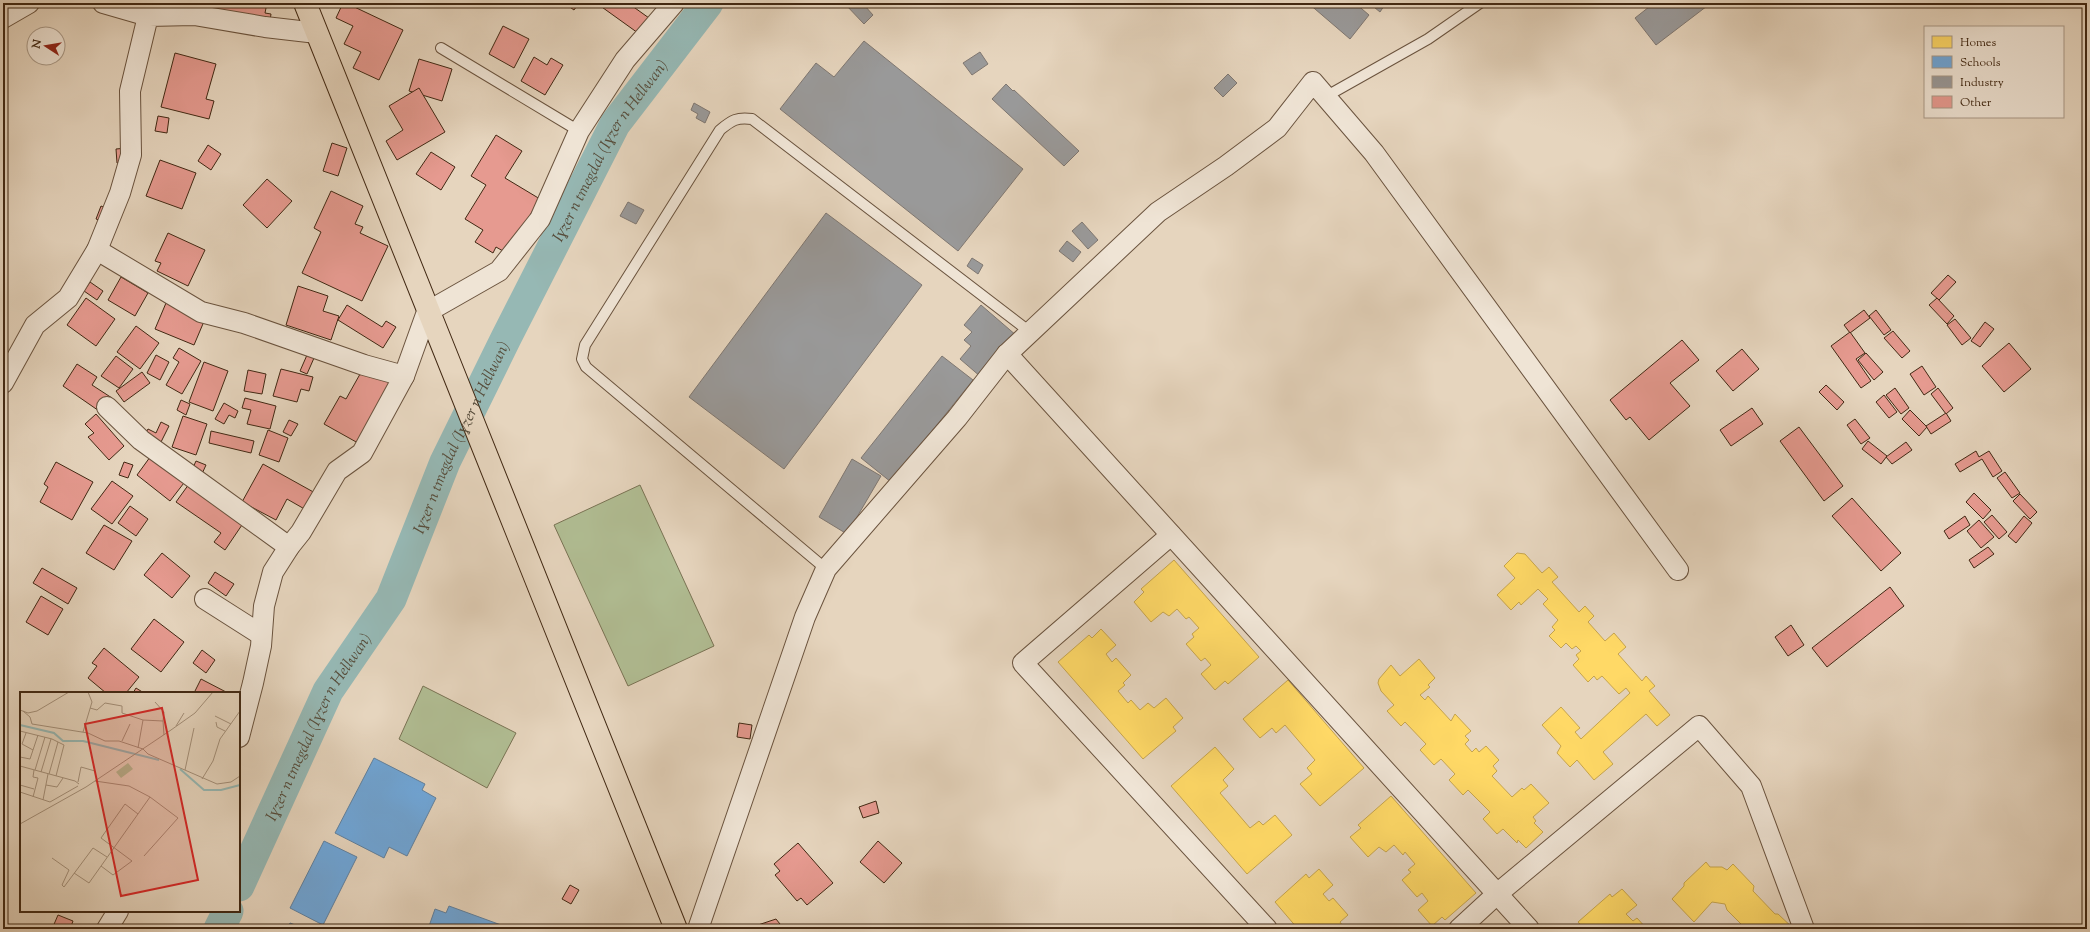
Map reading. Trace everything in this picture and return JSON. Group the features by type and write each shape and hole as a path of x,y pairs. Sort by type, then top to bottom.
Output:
{"main road":[{"path":"305,3 412,266 428,312 478,431 676,929"}],"street":[{"path":"3,18 30,3"},
{"path":"103,3 148,16 194,14 265,27 317,33"},
{"path":"240,733 261,646 260,634 264,606 273,572 288,547 301,532 337,471 362,452 404,376 428,312 499,271 540,218 579,132 625,60 674,3"},
{"path":"3,383 35,326 68,298 97,250 120,193 131,155 130,91 148,16"},
{"path":"698,929 805,617 826,569 956,418 1007,354 1158,212 1226,166 1277,128 1313,82 1374,153 1678,570"},
{"path":"97,250 201,312 244,323 364,365 404,376"},
{"path":"1007,354 1529,929"},
{"path":"107,407 141,440 288,547"},
{"path":"1171,535 1022,663 1267,929"},
{"path":"206,599 260,634"},
{"path":"1460,929 1497,894 1699,726 1751,786 1804,929"},
{"path":"107,929 117,912"}],"lane":[{"path":"1325,97 1428,39 1480,3"},
{"path":"441,48 579,132"},
{"path":"826,569 586,367 582,359 585,345 720,130 732,119 740,117 752,119 1030,332"}],"green space":[{"path":"640,485 714,646 628,686 554,525"},
{"path":"423,686 516,733 487,788 399,739"}],"building: Homes":[{"path":"1517,553 1525,554 1542,573 1549,567 1558,577 1552,582 1579,612 1585,606 1594,616 1588,622 1605,641 1614,633 1626,647 1618,654 1642,681 1646,676 1655,686 1649,691 1670,715 1657,726 1646,714 1603,752 1613,764 1594,780 1577,760 1570,767 1557,753 1561,746 1542,725 1561,707 1580,728 1575,732 1581,739 1630,693 1626,688 1619,694 1602,676 1597,680 1594,676 1588,682 1573,665 1579,659 1576,655 1581,651 1576,646 1572,649 1566,643 1561,648 1549,636 1555,630 1552,627 1558,620 1543,604 1548,599 1538,589 1521,605 1519,602 1511,610 1497,595 1515,578 1504,566"},
{"path":"1174,560 1259,657 1228,684 1225,681 1215,690 1201,674 1211,665 1205,658 1201,661 1186,644 1194,637 1192,634 1199,628 1189,617 1186,619 1177,609 1169,616 1163,612 1151,622 1134,602 1144,592 1141,589"},
{"path":"1101,629 1116,645 1106,654 1112,662 1116,658 1131,675 1123,683 1125,685 1118,691 1128,703 1131,700 1140,710 1148,703 1154,708 1166,698 1183,718 1173,727 1176,731 1143,759 1058,662 1089,635 1092,638"},
{"path":"1419,659 1435,678 1428,685 1430,687 1420,695 1425,700 1428,696 1451,721 1455,714 1471,731 1465,736 1469,740 1465,744 1472,752 1476,748 1479,752 1486,746 1499,760 1493,766 1497,771 1492,776 1512,797 1522,788 1524,790 1531,784 1549,803 1533,817 1536,821 1534,823 1543,832 1526,848 1518,840 1517,843 1503,829 1497,834 1483,819 1490,812 1468,790 1463,795 1449,780 1455,774 1441,759 1434,765 1420,750 1426,744 1405,722 1401,726 1387,711 1394,705 1381,691 1378,683 1379,679 1391,665 1400,676"},
{"path":"1288,680 1364,768 1320,806 1300,784 1312,774 1307,768 1315,760 1285,725 1276,733 1272,728 1260,738 1243,719"},
{"path":"1215,747 1234,769 1223,780 1228,786 1220,793 1250,828 1259,821 1263,825 1275,815 1292,835 1247,874 1171,786"},
{"path":"1391,796 1476,893 1445,920 1442,917 1432,926 1418,910 1428,901 1422,893 1417,897 1402,880 1411,872 1408,870 1415,864 1405,852 1403,855 1394,845 1386,852 1379,847 1368,857 1350,837 1361,828 1358,825"},
{"path":"1706,862 1710,867 1722,867 1727,870 1733,864 1754,886 1753,891 1775,914 1778,914 1794,929 1746,929 1727,910 1725,904 1712,902 1694,922 1672,899 1684,886 1684,883"},
{"path":"1319,869 1333,885 1323,894 1329,901 1333,898 1348,915 1340,922 1342,925 1338,929 1298,929 1275,902 1306,874 1309,878"},
{"path":"1622,889 1637,905 1626,914 1633,921 1637,918 1647,929 1584,929 1578,922 1610,894 1612,897"}],"building: Schools":[{"path":"374,758 425,784 422,790 436,798 407,856 389,847 384,858 335,833"},
{"path":"324,841 357,857 323,925 290,908"},
{"path":"449,906 512,929 428,929 435,909 446,913"},
{"path":"290,923 306,929 287,929"}],"building: Industry":[{"path":"865,3 867,5 865,6 873,15 864,24 845,4"},
{"path":"1308,3 1355,3 1369,15 1350,39"},
{"path":"1369,3 1386,3 1380,12"},
{"path":"1654,3 1711,3 1656,45 1635,18"},
{"path":"864,41 1023,169 958,251 780,109 816,63 834,77"},
{"path":"980,52 988,64 972,75 963,63"},
{"path":"1228,74 1237,83 1223,97 1214,88"},
{"path":"1006,84 1079,151 1064,166 992,99"},
{"path":"694,103 710,112 705,123 696,118 698,114 691,110"},
{"path":"628,202 644,210 636,224 620,216"},
{"path":"826,213 922,285 784,469 689,397"},
{"path":"1082,222 1098,240 1088,249 1072,231"},
{"path":"1067,241 1081,252 1073,262 1059,251"},
{"path":"972,258 983,265 978,274 967,266"},
{"path":"981,305 1017,336 981,377 960,359 971,346 964,340 972,332 964,325"},
{"path":"942,356 973,380 891,482 861,458"},
{"path":"852,459 881,476 847,534 819,517"}],"building: Other":[{"path":"161,3 177,3 175,12 160,8"},
{"path":"200,3 267,3 265,13 271,14 269,27 198,14"},
{"path":"343,3 346,3 403,30 379,80 353,68 361,52 344,44 353,26 336,18"},
{"path":"564,3 579,3 574,10"},
{"path":"601,3 628,3 649,18 638,33 599,5"},
{"path":"503,26 529,39 514,68 489,54"},
{"path":"175,53 216,64 206,99 214,101 209,119 161,107"},
{"path":"534,57 547,65 551,58 563,65 545,95 521,81"},
{"path":"419,59 452,69 442,101 409,91"},
{"path":"419,88 445,132 397,160 386,141 403,130 389,106"},
{"path":"158,116 169,118 167,133 155,131"},
{"path":"496,135 522,151 505,178 540,199 511,246 507,244 503,251 496,247 493,253 475,242 483,230 465,219 486,185 471,176"},
{"path":"332,143 347,148 338,176 323,171"},
{"path":"208,145 221,154 211,170 198,161"},
{"path":"127,148 128,162 117,163 116,149"},
{"path":"431,152 455,167 441,190 416,174"},
{"path":"160,160 196,173 182,209 146,196"},
{"path":"267,179 292,201 267,228 243,205"},
{"path":"331,191 363,206 355,224 363,227 360,233 388,246 362,301 302,273 321,232 314,228"},
{"path":"101,206 110,210 105,222 96,219"},
{"path":"168,233 205,250 188,286 157,271 161,263 155,261"},
{"path":"1948,275 1956,282 1939,300 1931,293"},
{"path":"121,277 148,293 135,316 108,300"},
{"path":"90,282 103,291 97,300 84,291"},
{"path":"298,286 328,296 323,311 339,316 331,340 286,325"},
{"path":"86,298 115,319 96,346 67,325"},
{"path":"1937,298 1954,316 1947,324 1929,305"},
{"path":"166,303 205,319 194,345 155,329"},
{"path":"347,305 382,327 386,321 396,327 383,348 338,320"},
{"path":"1864,310 1870,318 1850,333 1844,325"},
{"path":"1876,310 1891,330 1884,335 1869,316"},
{"path":"1955,319 1971,338 1962,345 1947,325"},
{"path":"1985,322 1994,329 1980,347 1971,341"},
{"path":"136,326 159,343 140,369 117,352"},
{"path":"1893,331 1910,351 1902,358 1884,338"},
{"path":"1850,332 1865,353 1856,359 1871,381 1861,388 1831,346"},
{"path":"1682,340 1699,360 1670,383 1690,406 1649,440 1630,417 1626,420 1610,400"},
{"path":"2009,343 2031,369 2004,392 1982,366"},
{"path":"179,348 201,361 182,394 166,385 179,362 173,358"},
{"path":"1742,349 1759,369 1733,391 1716,371"},
{"path":"1866,353 1883,372 1874,380 1858,360"},
{"path":"156,355 169,362 160,380 147,373"},
{"path":"307,355 314,358 307,374 300,371"},
{"path":"116,356 133,369 119,388 101,376"},
{"path":"204,362 228,371 213,411 189,402"},
{"path":"77,364 97,377 92,385 112,398 102,413 63,386"},
{"path":"1922,366 1936,387 1924,395 1910,374"},
{"path":"364,367 392,383 358,443 324,424 340,396 346,399"},
{"path":"281,369 313,377 309,391 301,389 297,402 273,396"},
{"path":"248,370 266,374 262,394 244,391"},
{"path":"142,372 150,383 124,402 116,391"},
{"path":"1826,385 1844,402 1837,410 1819,392"},
{"path":"1895,388 1909,408 1901,414 1886,395"},
{"path":"1938,388 1953,408 1946,414 1931,394"},
{"path":"1884,395 1897,412 1889,418 1876,402"},
{"path":"245,398 276,406 270,429 247,424 251,410 242,408"},
{"path":"181,400 190,404 186,415 177,410"},
{"path":"224,403 238,411 235,418 229,415 224,424 215,419"},
{"path":"1752,408 1763,424 1731,446 1720,430"},
{"path":"1910,410 1927,427 1919,436 1902,419"},
{"path":"1946,413 1951,421 1931,434 1926,426"},
{"path":"96,414 124,446 109,460 88,437 94,433 85,424"},
{"path":"183,416 207,424 196,455 172,447"},
{"path":"1855,419 1870,438 1861,444 1847,425"},
{"path":"289,420 298,424 291,436 283,432"},
{"path":"161,422 169,426 159,446 143,438 148,429 156,433"},
{"path":"1799,427 1843,486 1824,501 1780,441"},
{"path":"268,430 288,438 279,462 259,455"},
{"path":"211,431 254,441 251,453 209,443"},
{"path":"1868,441 1887,456 1881,464 1862,449"},
{"path":"1906,442 1912,450 1892,464 1886,457"},
{"path":"1976,451 1979,457 1989,451 2002,471 1993,477 1982,459 1960,472 1955,464"},
{"path":"153,453 187,479 170,501 137,475"},
{"path":"196,461 206,465 201,476 191,472"},
{"path":"56,462 93,482 72,520 40,502 48,487 44,484"},
{"path":"124,462 133,465 128,478 119,475"},
{"path":"263,464 317,494 308,511 287,499 276,520 242,502"},
{"path":"2005,472 2020,493 2012,498 1997,478"},
{"path":"112,481 133,496 112,524 91,509"},
{"path":"189,484 244,522 225,550 214,542 221,533 176,502"},
{"path":"1974,493 1991,510 1983,519 1966,502"},
{"path":"2020,494 2037,512 2030,519 2013,501"},
{"path":"1852,498 1901,553 1881,571 1832,516"},
{"path":"130,506 148,519 136,536 118,523"},
{"path":"1992,515 2007,532 1999,539 1984,522"},
{"path":"1965,516 1970,525 1949,539 1944,531"},
{"path":"2024,516 2032,523 2016,543 2008,536"},
{"path":"1979,520 1994,537 1981,548 1967,531"},
{"path":"104,525 132,541 114,570 86,553"},
{"path":"1988,547 1994,554 1974,568 1969,560"},
{"path":"162,553 190,576 172,598 144,575"},
{"path":"42,568 77,588 68,604 33,583"},
{"path":"215,572 234,584 226,596 208,583"},
{"path":"1890,587 1904,606 1827,667 1812,648"},
{"path":"41,596 63,609 48,635 26,622"},
{"path":"154,619 184,642 161,672 131,649"},
{"path":"1791,625 1804,645 1788,656 1775,637"},
{"path":"104,648 139,677 127,692 105,692 88,678 97,666 92,663"},
{"path":"202,650 215,660 206,673 193,663"},
{"path":"201,679 226,692 194,692"},
{"path":"136,688 142,692 134,692"},
{"path":"739,723 752,725 750,739 737,737"},
{"path":"876,801 879,813 863,818 859,807"},
{"path":"878,841 902,863 884,883 860,862"},
{"path":"798,843 833,883 807,905 801,898 797,901 775,875 780,871 774,864"},
{"path":"570,885 579,890 571,904 562,899"},
{"path":"58,915 73,921 70,929 52,929"},
{"path":"776,919 784,929 752,929 752,927"}],"waterway":[{"name":"Iɣzer n tmegdal (Iɣzer n Hellwan)","path":"240,884 328,691 391,599 445,462 506,338 615,124 708,3"},
{"name":"Iɣzer n tmegdal (Iɣzer n Hellwan)","path":"219,929 228,912"}]}
